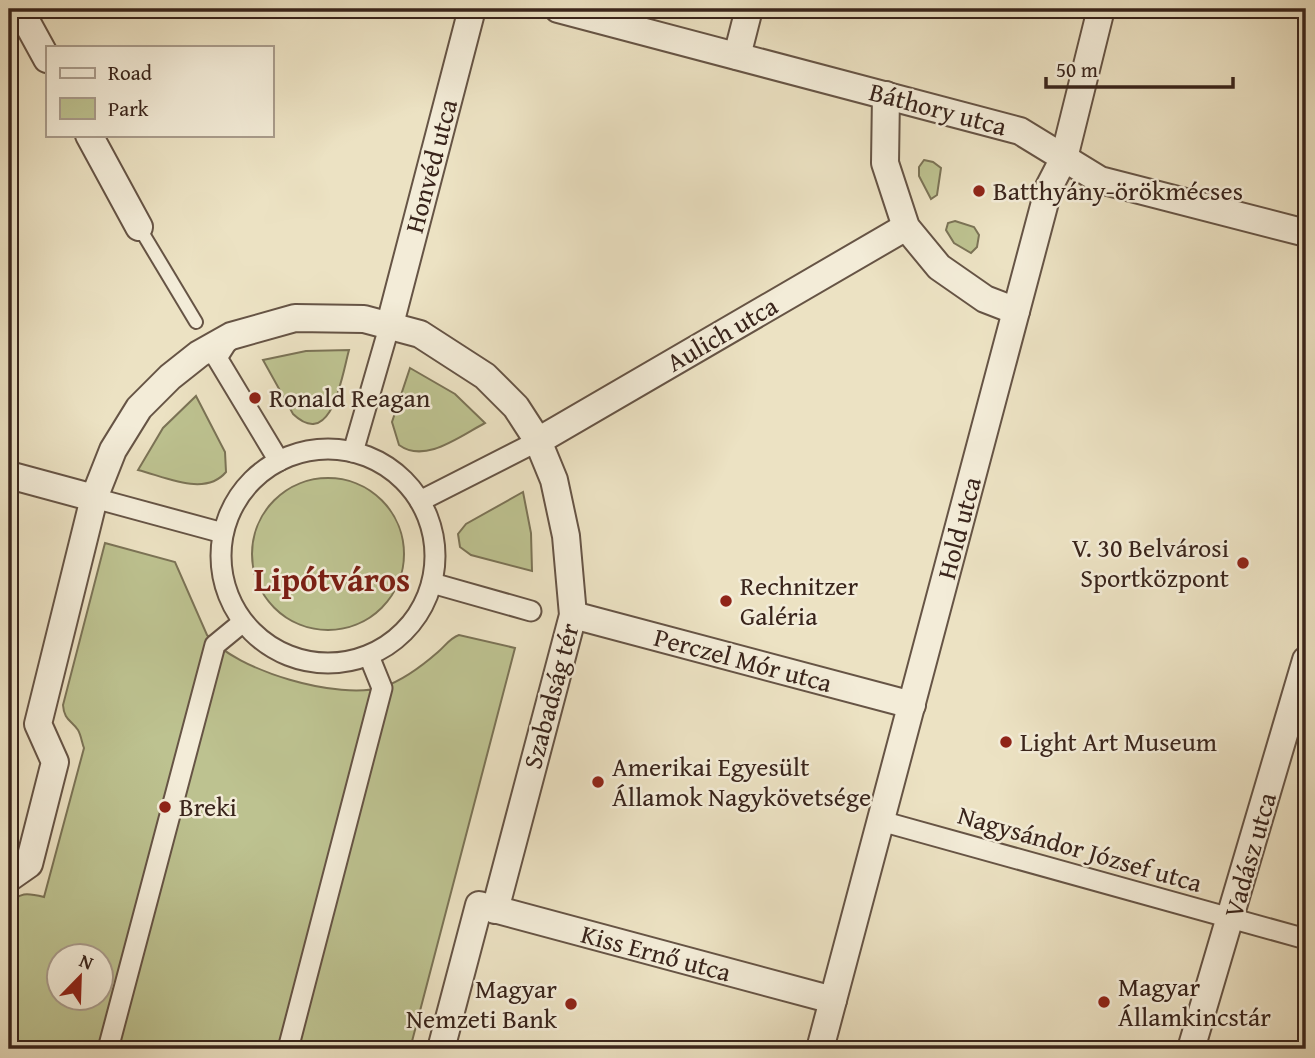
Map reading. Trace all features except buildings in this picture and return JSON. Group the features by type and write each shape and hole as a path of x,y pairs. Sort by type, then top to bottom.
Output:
{"street":[{"name":"Honvéd utca","path":"390,324 472,9"},
{"name":"Báthory utca","path":"558,9 1020,131 1100,180 1306,233"},
{"path":"737,56 749,9"},
{"name":"Hold utca","path":"820,1049 1049,187 1064,158 1101,9"},
{"path":"22,13 46,57"},
{"path":"886,95 885,163 906,227 939,267 985,299 1016,311"},
{"path":"90,136 139,227"},
{"name":"Aulich utca","path":"538,441 906,227"},
{"name":"Szabadság tér","path":"9,878 29,864 55,762 38,724 94,498 113,450 139,408 182,367 295,318 352,318 390,324 421,334 485,376 516,407 538,441 554,480 566,536 573,615 442,1049"},
{"path":"353,452 390,324"},
{"path":"224,347 278,461"},
{"path":"420,501 538,441"},
{"path":"328,449 353,452 387,468 402,479 420,501 432,527 436,555 432,583 419,614 397,638 369,656 334,663 299,659 268,645 243,622 228,595 223,575 223,533 234,504 253,479 278,461 302,452 328,449"},
{"path":"9,475 223,533"},
{"name":"Szabadság tér","path":"432,583 531,611"},
{"name":"Perczel Mór utca","path":"573,615 912,705"},
{"path":"108,1049 215,645 243,622"},
{"path":"288,1049 382,688 369,656"},
{"name":"Vadász utca","path":"1191,1049 1306,660"},
{"name":"Nagysándor József utca","path":"881,821 1306,939"},
{"name":"Kiss Ernő utca","path":"486,907 833,1000"}],"lane":[{"path":"139,227 196,322"}],"green space":[{"path":"924,160 941,168 937,195 931,199 919,176 919,167"},
{"path":"955,221 974,227 979,235 977,247 971,253 954,243 946,230 948,223"},
{"path":"349,350 333,405 326,417 317,423 306,423 293,414 263,360 306,351"},
{"path":"410,368 455,394 485,423 454,441 431,450 409,450 399,445 392,422"},
{"path":"196,396 225,452 226,472 207,483 196,484 138,470 163,428"},
{"path":"328,478 357,484 382,500 398,525 404,554 398,583 382,608 357,624 328,630 299,624 274,608 258,583 252,554 258,525 274,500 299,484"},
{"path":"523,492 531,533 532,571 471,555 460,547 458,534 466,524"},
{"path":"105,543 175,562 207,635 221,648 241,660 290,680 341,690 383,687 405,677 459,635 515,648 410,1049 9,1049 9,907 16,898 24,894 44,897 84,748 79,732 66,717 63,705"}],"place":[{"name":"Batthyány-örökmécses","path":"979,191"},
{"name":"Ronald Reagan","path":"255,398"},
{"name":"V. 30 Belvárosi Sportközpont","path":"1243,563"},
{"name":"Rechnitzer Galéria","path":"726,601"},
{"name":"Light Art Museum","path":"1006,742"},
{"name":"Amerikai Egyesült Államok Nagykövetsége","path":"598,782"},
{"name":"Breki","path":"165,807"},
{"name":"Magyar Államkincstár","path":"1104,1002"},
{"name":"Magyar Nemzeti Bank","path":"571,1004"}],"district":[{"name":"Lipótváros","path":"332,579"}]}
